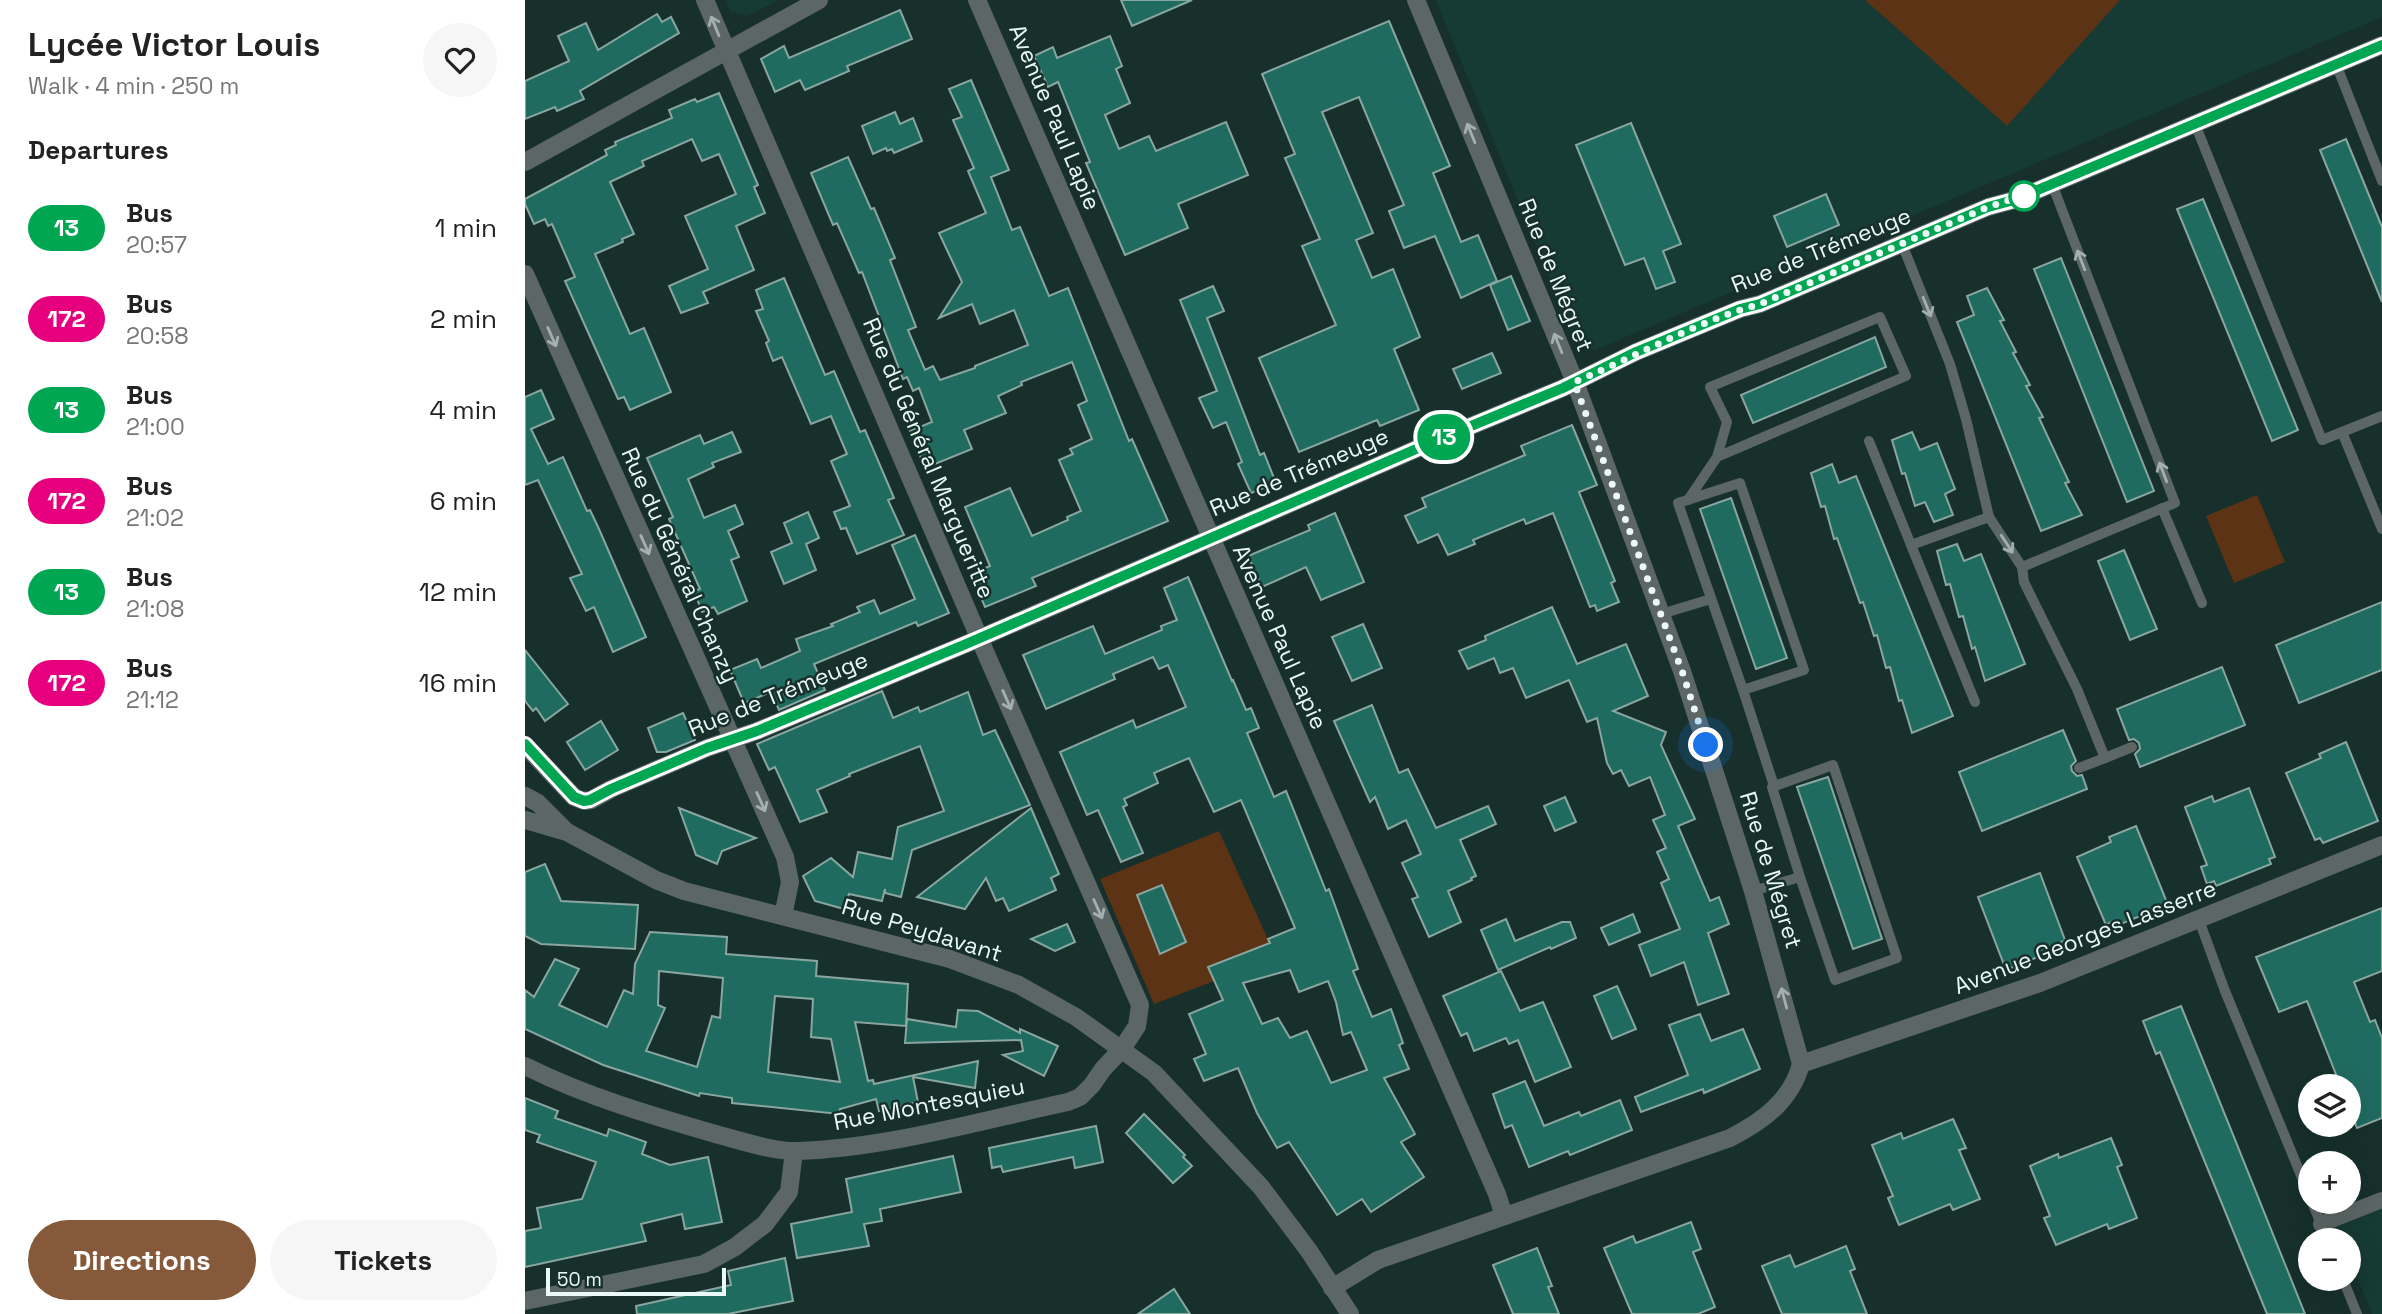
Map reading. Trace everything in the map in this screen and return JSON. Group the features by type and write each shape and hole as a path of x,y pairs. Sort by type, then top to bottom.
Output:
{"street":[{"name":"Rue du Général Margueritte","path":"705,0 1140,1005 1137,1026 1122,1049"},
{"path":"525,162 819,0"},
{"name":"Avenue Paul Lapie","path":"977,0 1497,1194 1504,1216"},
{"name":"Rue de Mégret","path":"1416,0 1574,382 1682,671 1753,891 1801,1064"},
{"name":"Rue de Trémeuge","path":"525,744 568,792 584,801 590,800 707,748 979,638 1574,382 1636,352 1740,309 1760,304 1988,207 2014,200 2382,45"},
{"name":"Rue du Général Chanzy","path":"525,274 780,844 789,870 789,892 783,916"},
{"name":"Rue Peydavant","path":"525,796 538,803 566,832"},
{"name":"Rue Peydavant","path":"525,820 566,832 656,880 684,891 950,959 1019,985 1076,1017 1154,1073 1261,1188 1281,1210 1350,1314"},
{"name":"Avenue Georges Lasserre","path":"1801,1064 2040,983 2382,845"},
{"name":"Rue Montesquieu","path":"525,1066 566,1086 643,1114 740,1140 794,1151 879,1143 1068,1102 1080,1097 1122,1049"},
{"path":"1332,1288 1378,1260 1730,1138 1766,1118 1797,1081 1801,1064"},
{"path":"525,1301 704,1264 735,1247 765,1224 789,1192 794,1151"},
{"path":"2321,1224 2382,1200"}],"lane":[{"path":"2336,64 2382,181"},
{"path":"2195,124 2322,440 2382,416"},
{"path":"2022,568 2175,503 2052,184"},
{"path":"1902,243 1950,364 1989,517 2022,568 2024,582 2077,688 2105,758"},
{"path":"1688,500 1717,457 1727,422 1710,387 1881,317 1906,376 1717,457"},
{"path":"2342,432 2382,529"},
{"path":"1869,441 1975,702"},
{"path":"1742,690 1804,670 1740,483 1678,503 1774,786 1772,787 1800,877 1835,980 1897,958 1833,765 1774,786"},
{"path":"2162,508 2202,603"},
{"path":"1911,545 1989,517"},
{"path":"1661,614 1711,599"},
{"path":"2079,768 2132,747"},
{"path":"1753,891 1800,877"},
{"path":"2199,920 2225,991 2298,1168"},
{"path":"2317,1214 2322,1228"},
{"path":"2348,1291 2357,1314"}],"shaded area":[{"path":"726,0 779,0 747,16 731,12"},
{"path":"1436,0 2382,0 2382,17 1595,350 1576,343"},
{"path":"1865,0 2120,0 2007,126"},
{"path":"2257,495 2285,562 2234,583 2206,516"},
{"path":"1219,831 1276,957 1154,1004 1100,879"},
{"path":"2382,1208 2382,1314 2372,1314 2361,1287 2361,1228 2336,1227"}],"building":[{"path":"1121,0 1192,0 1132,26"},
{"path":"900,10 912,39 847,66 849,71 805,90 800,80 775,92 761,59 784,46 789,58"},
{"path":"657,14 662,22 671,17 679,33 580,91 584,99 557,111 555,107 525,119 525,81 569,61 558,36 586,23 598,50"},
{"path":"1389,21 1450,166 1433,173 1461,242 1478,235 1497,281 1461,298 1435,236 1404,248 1389,211 1404,205 1359,97 1322,112 1373,233 1356,240 1372,278 1393,269 1420,337 1394,349 1419,410 1380,426 1377,420 1299,452 1259,358 1336,325 1302,246 1320,239 1285,158 1295,154 1262,74"},
{"path":"1110,36 1122,66 1116,69 1130,103 1105,115 1119,149 1149,136 1156,151 1226,122 1248,175 1178,204 1188,228 1125,255 1086,163 1090,162 1058,82 1048,87 1034,56 1053,47 1057,58"},
{"path":"971,80 1009,170 991,177 1012,230 1020,227 1049,296 1068,288 1129,441 1132,439 1168,521 1032,578 1036,586 985,607 971,574 990,566 965,507 1010,488 1032,536 1068,520 1067,517 1081,511 1059,460 1073,454 1070,449 1092,439 1078,405 1087,401 1072,362 1021,382 1022,385 998,396 1006,413 964,430 972,449 925,468 910,431 932,422 919,388 913,391 907,377 903,379 862,272 859,273 837,223 833,225 811,173 848,157 895,258 890,260 916,327 908,330 925,370 933,366 940,380 1028,345 1014,310 980,324 972,304 939,318 962,282 939,233 986,213 968,171 974,168 953,120 962,117 949,89"},
{"path":"719,93 758,185 754,187 765,213 736,226 754,270 703,292 708,303 681,313 669,286 708,269 685,216 736,194 719,154 702,161 692,139 642,161 644,166 610,182 634,234 595,254 630,334 644,328 671,392 630,410 624,397 618,399 565,281 575,277 552,224 548,226 545,219 534,224 525,199 607,155 605,150 616,145 615,142 672,118 669,110"},
{"path":"895,112 900,124 913,118 922,141 894,153 892,149 887,151 886,148 873,154 862,126"},
{"path":"1631,123 1681,244 1663,251 1675,282 1656,289 1644,258 1625,265 1576,145"},
{"path":"2346,139 2382,227 2382,302 2320,150"},
{"path":"1826,194 1839,225 1787,247 1774,216"},
{"path":"2203,199 2298,430 2272,441 2177,209"},
{"path":"2061,258 2154,491 2127,502 2034,269"},
{"path":"1511,276 1530,321 1508,330 1490,285"},
{"path":"784,278 825,375 834,371 860,432 865,430 894,498 888,500 904,535 857,554 846,528 841,529 834,512 850,506 831,461 847,454 831,416 811,424 782,357 773,361 766,343 769,341 756,311 763,309 756,290"},
{"path":"1213,286 1224,311 1207,318 1260,455 1264,453 1276,483 1251,493 1238,464 1242,462 1226,422 1213,428 1199,398 1217,391 1180,300"},
{"path":"1987,288 2004,320 2000,321 2030,385 2026,386 2043,417 2039,418 2069,482 2065,483 2082,515 2041,531 1957,322 1974,315 1967,296"},
{"path":"1875,337 1886,367 1753,423 1741,395"},
{"path":"1492,353 1501,373 1462,389 1453,369"},
{"path":"541,390 554,419 531,429 548,464 563,457 587,511 590,510 599,529 646,637 613,652 594,607 586,611 570,578 582,574 538,480 525,485 525,397"},
{"path":"1572,425 1597,485 1579,492 1615,581 1611,583 1619,602 1597,611 1595,605 1590,607 1553,513 1526,524 1524,519 1473,540 1475,544 1448,555 1438,534 1418,543 1405,516 1426,507 1422,498 1525,455 1521,446"},
{"path":"732,432 741,452 712,463 714,467 688,479 704,518 735,505 743,524 728,531 739,557 731,560 747,601 718,614 714,607 702,612 694,591 700,589 669,519 673,517 647,458 700,435 704,444"},
{"path":"1912,432 1920,450 1937,443 1955,489 1945,494 1953,515 1934,522 1925,502 1915,506 1892,440"},
{"path":"1832,464 1839,483 1856,476 1953,716 1912,733 1902,700 1899,701 1890,667 1886,668 1877,635 1874,636 1863,602 1860,603 1837,538 1834,539 1825,506 1821,507 1811,473"},
{"path":"1731,498 1787,658 1756,669 1700,509"},
{"path":"808,512 819,538 806,544 816,570 784,584 771,552 792,543 784,523"},
{"path":"1335,513 1364,582 1321,600 1306,567 1262,587 1248,556 1310,530 1308,525"},
{"path":"915,535 949,613 918,626 916,622 814,664 825,690 779,710 771,692 744,703 730,670 757,659 761,668 800,651 796,639 833,626 831,624 860,612 857,607 874,600 880,614 915,599 892,545"},
{"path":"1957,544 1964,561 1981,554 2025,664 1985,681 1963,616 1959,617 1950,584 1946,585 1937,551"},
{"path":"2124,550 2157,629 2130,640 2098,561"},
{"path":"1188,577 1232,681 1246,710 1251,708 1259,728 1247,733 1274,797 1286,791 1326,891 1329,889 1358,969 1353,971 1372,1017 1391,1009 1403,1043 1399,1045 1409,1069 1384,1078 1415,1134 1401,1142 1424,1177 1371,1212 1362,1199 1337,1215 1289,1142 1277,1148 1257,1113 1238,1068 1204,1081 1194,1059 1206,1054 1189,1014 1223,1000 1208,967 1270,943 1268,939 1295,928 1241,800 1214,812 1189,758 1154,773 1158,783 1124,799 1127,805 1123,807 1143,853 1121,862 1098,810 1087,815 1060,752 1133,720 1136,728 1186,707 1168,665 1159,669 1153,657 1113,674 1115,679 1046,709 1023,655 1093,626 1105,654 1162,630 1161,626 1177,620 1164,588","holes":["1290,970 1299,992 1328,981 1343,1035 1351,1032 1367,1070 1331,1083 1307,1031 1290,1038 1278,1018 1262,1024 1243,983"]},
{"path":"2382,602 2382,670 2299,703 2276,645"},
{"path":"1552,607 1577,664 1626,644 1648,696 1613,711 1666,732 1661,745 1695,819 1678,826 1710,901 1719,897 1729,924 1708,933 1729,994 1698,1005 1684,962 1651,976 1639,945 1680,929 1661,883 1669,879 1657,852 1666,848 1653,820 1665,815 1650,777 1629,786 1621,770 1613,774 1607,763 1597,718 1587,722 1569,680 1526,698 1513,668 1500,673 1494,658 1468,669 1459,651 1486,640 1485,636"},
{"path":"1363,624 1382,668 1352,681 1332,637"},
{"path":"525,650 568,704 545,721 536,708 533,711 525,701"},
{"path":"2222,667 2245,725 2140,767 2135,754 2140,749 2139,743 2134,739 2129,740 2117,709"},
{"path":"882,691 893,718 918,707 920,712 968,692 983,735 995,730 1030,805 912,850 901,897 885,893 885,889 882,901 849,894 844,909 815,901 803,876 831,858 853,877 858,852 892,859 898,827 944,811 920,746 849,774 850,776 817,790 827,812 800,822 775,767 769,770 757,744"},
{"path":"1372,705 1399,773 1408,769 1436,828 1488,806 1496,824 1460,840 1476,876 1448,891 1461,922 1429,937 1412,899 1418,897 1402,863 1421,854 1406,820 1388,829 1375,797 1370,802 1334,721"},
{"path":"683,713 695,740 666,752 657,752 648,728"},
{"path":"601,721 618,750 585,770 567,742"},
{"path":"2063,730 2076,761 2071,766 2072,771 2077,776 2082,775 2087,789 1982,831 1959,772"},
{"path":"2346,742 2378,821 2323,843 2320,838 2315,840 2286,773 2321,758 2319,754"},
{"path":"1828,777 1882,939 1853,949 1797,787"},
{"path":"2249,788 2275,857 2269,859 2271,864 2216,886 2214,881 2207,884 2201,867 2207,865 2185,807 2212,796 2214,802"},
{"path":"1565,797 1576,822 1555,831 1544,806"},
{"path":"679,808 756,838 722,851 717,864 696,855"},
{"path":"1031,808 1059,874 1051,878 1056,890 1009,911 1003,898 996,901 986,878 965,909 917,897"},
{"path":"2136,826 2168,905 2113,927 2111,922 2106,925 2077,857 2111,842 2109,837"},
{"path":"545,864 561,901 638,905 635,949 541,944 525,936 525,872"},
{"path":"2040,873 2065,940 2060,943 2062,947 2006,970 1978,897"},
{"path":"1162,885 1186,942 1160,954 1137,895"},
{"path":"2382,908 2382,971 2354,982 2370,1022 2375,1020 2382,1038 2382,1118 2361,1126 2361,1074 2336,1074 2307,1001 2279,1012 2256,957"},
{"path":"1633,914 1640,932 1609,945 1601,928"},
{"path":"1506,919 1515,941 1562,922 1570,922 1576,938 1498,970 1481,930"},
{"path":"1067,924 1075,942 1055,951 1031,939"},
{"path":"650,932 727,937 726,954 817,961 816,976 908,984 906,1026 855,1022 868,1081 873,1080 874,1084 978,1061 975,1088 913,1077 918,1102 879,1111 876,1099 840,1109 839,1114 732,1103 732,1098 700,1093 699,1096 603,1065 525,1029 525,990 534,997 555,959 579,969 559,1005 607,1027 624,990 633,994 635,964","holes":["659,971 723,978 720,1018 712,1016 697,1067 646,1051 665,1008 658,1005","775,996 813,999 811,1037 831,1039 840,1082 768,1072"]},
{"path":"1501,971 1520,1011 1543,1002 1571,1067 1535,1082 1518,1040 1509,1044 1506,1038 1474,1051 1467,1033 1461,1036 1443,996"},
{"path":"1617,986 1636,1029 1612,1039 1594,996"},
{"path":"2181,1006 2305,1314 2267,1314 2160,1052 2156,1054 2143,1021"},
{"path":"958,1010 978,1011 1020,1033 1020,1029 1058,1046 1044,1076 1003,1055 1023,1051 1021,1040 905,1043 907,1019 956,1027"},
{"path":"1700,1014 1711,1041 1743,1029 1760,1069 1704,1093 1703,1089 1641,1112 1635,1097 1688,1075 1669,1025"},
{"path":"1525,1081 1544,1126 1579,1112 1581,1116 1620,1100 1632,1130 1570,1155 1568,1151 1529,1167 1512,1125 1505,1128 1493,1094"},
{"path":"525,1098 558,1111 555,1118 607,1136 609,1129 646,1142 642,1154 670,1165 708,1157 722,1222 685,1229 682,1214 641,1224 646,1241 525,1267 525,1231 541,1228 537,1208 582,1199 596,1162 537,1142 540,1135 525,1130"},
{"path":"1144,1114 1185,1155 1183,1157 1192,1166 1173,1183 1126,1133"},
{"path":"1953,1119 1966,1148 1959,1150 1980,1199 1953,1210 1950,1204 1899,1225 1888,1198 1893,1196 1872,1145 1901,1133 1903,1139"},
{"path":"1096,1126 1103,1162 1075,1168 1073,1157 1003,1172 1001,1166 992,1168 989,1148"},
{"path":"2111,1138 2122,1165 2117,1167 2137,1218 2109,1229 2107,1224 2056,1245 2044,1218 2050,1216 2030,1166 2058,1154 2059,1158"},
{"path":"953,1156 961,1192 880,1209 882,1221 864,1224 869,1246 797,1258 791,1224 852,1212 846,1179"},
{"path":"1691,1222 1701,1249 1693,1252 1715,1307 1698,1314 1632,1314 1604,1248 1633,1236 1636,1243"},
{"path":"1846,1246 1855,1269 1850,1271 1867,1314 1782,1314 1762,1266 1790,1255 1795,1267"},
{"path":"1537,1248 1552,1286 1548,1287 1559,1314 1513,1314 1493,1265"},
{"path":"785,1258 793,1301 728,1314 637,1314 636,1306 731,1285 728,1271"},
{"path":"1174,1289 1190,1314 1138,1314"}],"bus line":[{"name":"13","path":"525,744 568,792 584,801 590,800 707,748 757,731 966,644 1386,461 1563,388 1636,352 1740,309 1760,304 1988,207 2014,200 2382,45"}],"route":[{"path":"1706,745 1682,671 1574,382 1636,352 1740,309 1760,304 1988,207 2033,192 2024,196"}]}
